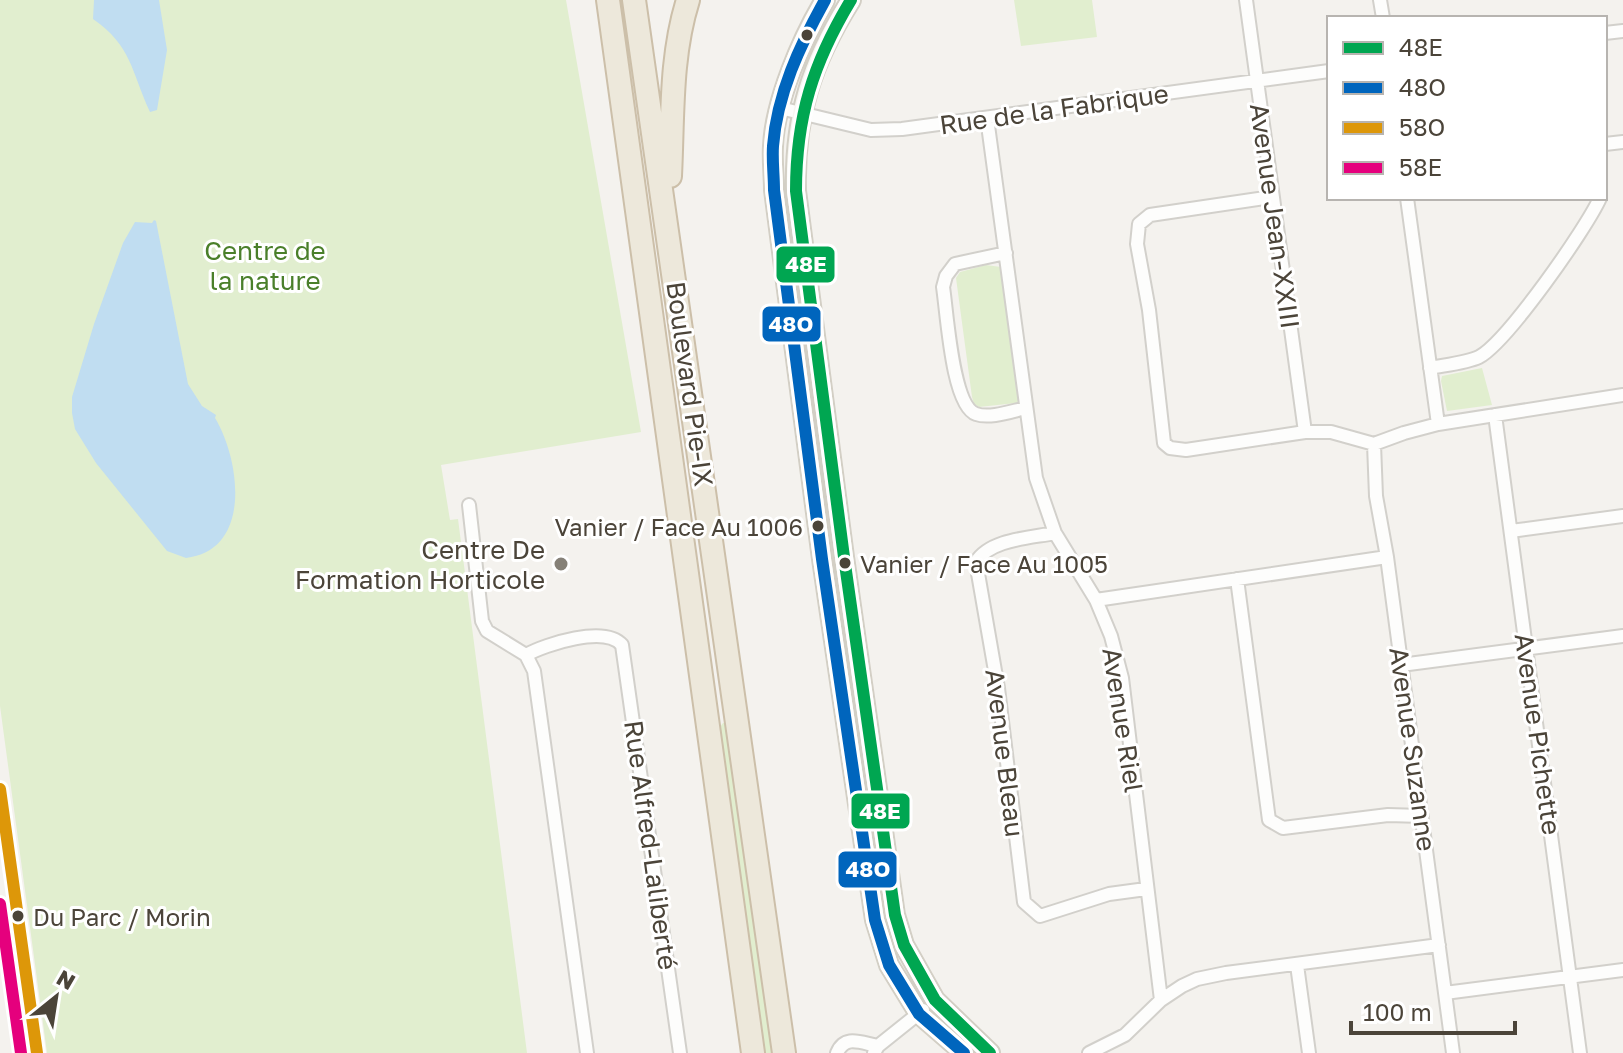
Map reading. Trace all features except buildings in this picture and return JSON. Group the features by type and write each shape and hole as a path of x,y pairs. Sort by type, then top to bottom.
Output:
{"highway":[{"name":"Boulevard Pie-IX","path":"634,0 784,1053"},
{"path":"667,225 674,71 688,0"},
{"name":"Boulevard Pie-IX","path":"607,6 753,1053"}],"street":[{"path":"825,0 797,59 780,108 773,144 774,190 822,559 873,905 889,965 919,1014 964,1053"},
{"path":"851,0 814,69 795,152 796,191 844,557 895,915 904,945 935,1000 990,1053"},
{"name":"Avenue Jean-XXIII","path":"1246,0 1305,432"},
{"name":"Rue de la Fabrique","path":"780,108 871,130 902,129 1327,71"},
{"name":"Avenue Riel","path":"987,118 1036,478 1055,533 1096,600 1111,636 1122,678 1161,1000"},
{"path":"1272,197 1150,215 1139,224 1137,244 1149,310 1164,443 1170,448 1186,450 1305,432 1331,432 1374,444 1438,424 1623,395"},
{"path":"1407,200 1438,424"},
{"path":"1430,368 1478,357 1489,348 1517,319 1583,231 1599,200"},
{"path":"1006,253 955,264 946,276 943,287 958,392 969,410 977,415 990,415 1026,408"},
{"name":"Avenue Pichette","path":"1495,415 1580,1053"},
{"name":"Avenue Suzanne","path":"1374,444 1376,496 1387,557 1453,1053"},
{"path":"469,505 482,621 487,631 526,655 534,671 587,1053"},
{"path":"1511,531 1623,516"},
{"name":"Avenue Bleau","path":"1055,533 1009,542 982,553 976,562 998,688 1024,902 1040,916 1109,894 1146,889"},
{"path":"1096,600 1387,557"},
{"path":"1237,579 1269,820 1283,828 1388,815 1422,816"},
{"name":"Rue Alfred-Laliberté","path":"526,655 546,644 602,636 617,639 624,652 680,1053"},
{"path":"1401,665 1623,636"},
{"path":"0,789 37,1053"},
{"path":"0,907 16,905"},
{"path":"1089,1053 1125,1035 1161,1000 1197,979 1439,945"},
{"path":"1297,965 1309,1053"},
{"path":"1445,993 1623,970"},
{"path":"837,1053 841,1044 850,1040 876,1050 935,1000"}],"green space":[{"name":"Centre de la nature","path":"0,0 566,0 641,432 441,465 450,520 458,519 527,1053 47,1053 0,706"},
{"path":"1014,0 1092,0 1097,37 1021,46"},
{"path":"986,265 1001,267 1021,399 1016,403 979,407 972,397 956,278 960,272"},
{"path":"1482,368 1492,405 1447,411 1442,376"},
{"path":"728,723 776,1053 761,1053 721,753 720,727"}],"water":[{"path":"94,0 159,0 167,50 157,110 150,112 129,60 116,39 93,19"},
{"path":"154,220 188,384 202,406 216,415 234,478 235,500 231,521 222,539 208,551 186,558 167,551 96,463 75,429 72,413 72,397 123,243 135,222 152,223"}],"transit line":[{"name":"48O","path":"825,0 807,34 785,89 775,127 773,152 774,190 822,559 875,920 889,965 919,1014 964,1053"},
{"name":"48E","path":"851,0 826,46 809,91 799,139 796,191 844,557 895,915 904,945 935,1000 990,1053"},
{"name":"58O","path":"0,789 37,1053"},
{"name":"58E","path":"0,904 21,1053"}],"place":[{"name":"Vanier / Face Au 1006","path":"818,526"},
{"name":"Vanier / Face Au 1005","path":"845,563"},
{"name":"Centre De Formation Horticole","path":"561,564"},
{"name":"Du Parc / Morin","path":"18,916"}]}
